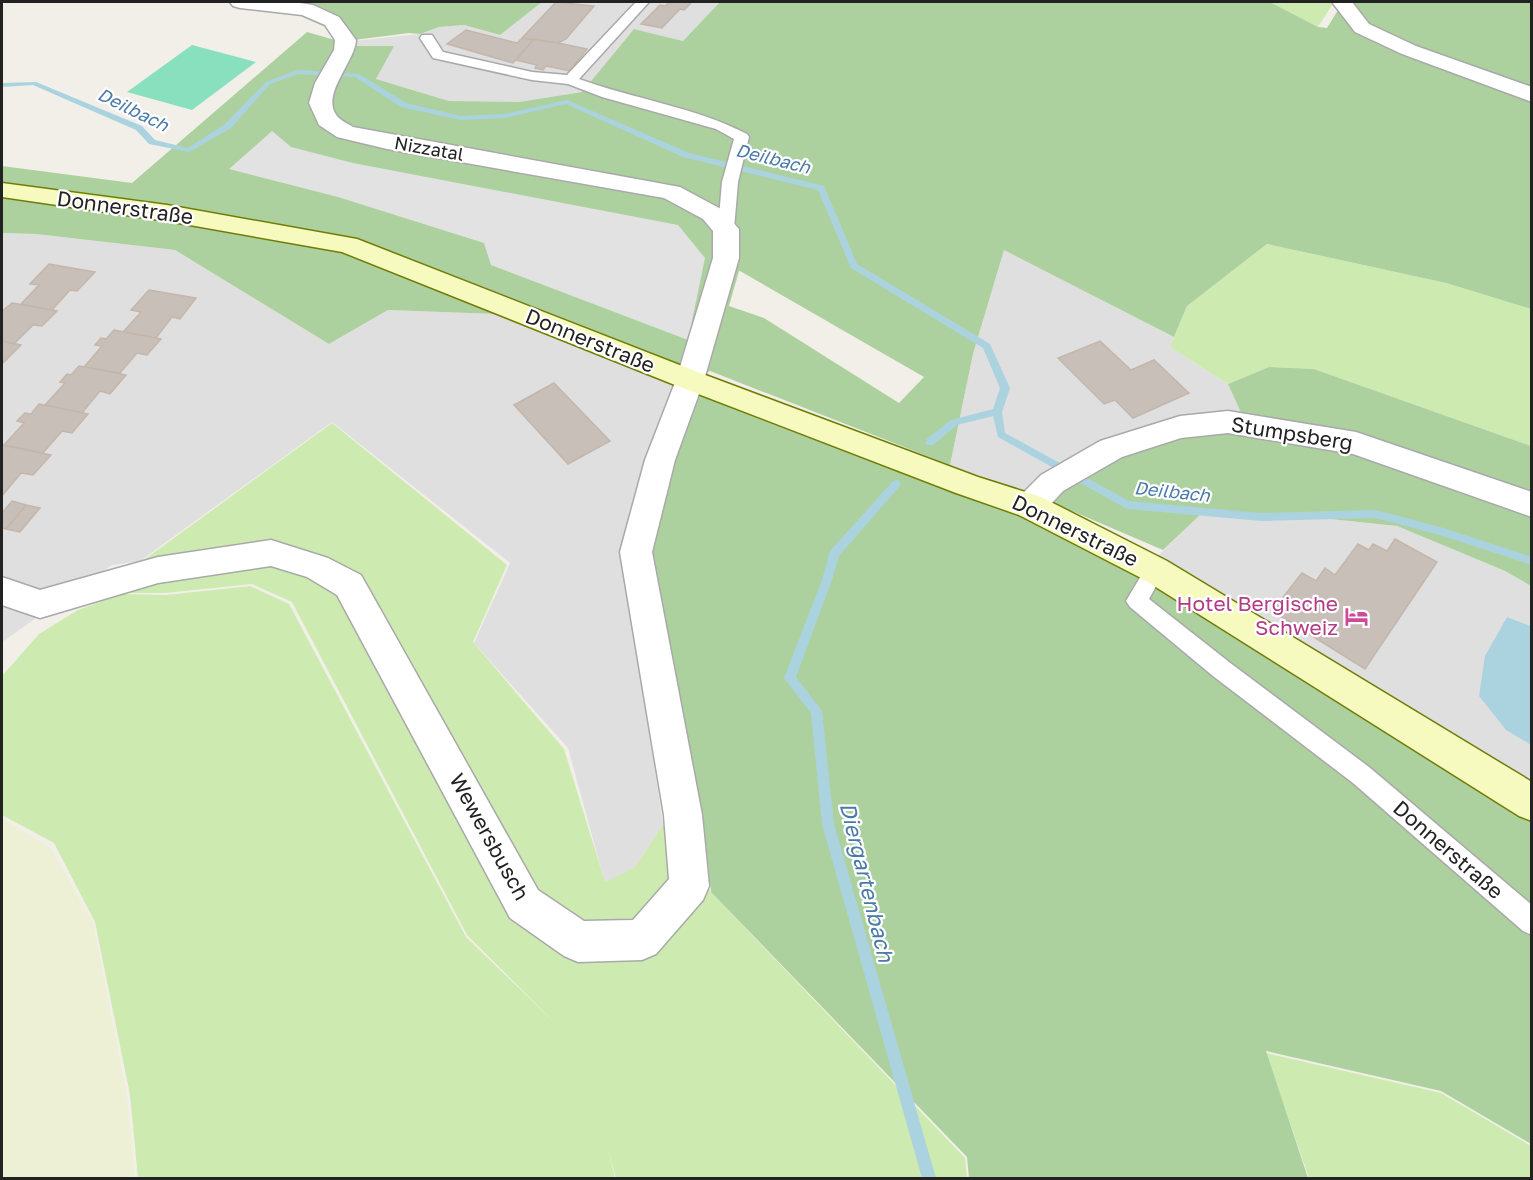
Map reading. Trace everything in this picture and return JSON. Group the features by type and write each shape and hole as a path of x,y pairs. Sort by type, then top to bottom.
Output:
{"main road":[{"name":"Donnerstraße","path":"2,190 167,213 348,245 690,380 967,485 1030,506 1155,570 1532,803"}],"street":[{"name":"Nizzatal","path":"240,2 306,9 332,21 346,40 345,50 326,83 320,103 327,120 345,132 399,144 671,192 712,214 726,229"},
{"path":"1342,2 1362,28 1409,50 1532,95"},
{"path":"690,380 726,258 726,229"},
{"name":"Wewersbusch","path":"2,591 40,604 158,570 271,553 317,567 349,585 524,904 578,942 642,940 689,886 683,815 636,552 660,460 690,380"},
{"name":"Stumpsberg","path":"1030,506 1052,483 1111,449 1180,427 1228,422 1356,443 1532,505"}],"lane":[{"path":"570,80 643,2"},
{"path":"427,38 438,55 532,76 570,80 607,94 721,126 742,136 727,191 726,229"},
{"name":"Donnerstraße","path":"1155,570 1137,601 1221,669 1361,775 1532,922"}],"shaded area":[{"path":"542,2 720,2 683,41 634,29 582,92 519,102 449,101 376,79 393,46 356,46 354,41 420,34 439,27 464,25 500,35"},
{"path":"272,131 291,147 353,163 678,225 705,258 688,340 491,265 484,243 338,197 229,169"},
{"path":"2,233 36,234 175,250 329,344 388,310 496,314 679,384 623,558 663,825 635,867 605,883 568,748 474,643 510,563 332,422 140,561 112,565 2,642"},
{"path":"1004,250 1174,337 1170,347 1228,384 1243,417 1025,494 950,465 973,354"},
{"path":"1201,513 1302,516 1397,526 1505,571 1531,586 1531,626 1506,617 1506,730 1531,745 1531,816 1142,572"}],"green space":[{"path":"264,2 542,2 500,35 464,25 439,27 420,34 409,33 354,40 311,8"},
{"path":"720,2 1270,2 1318,27 1327,28 1343,2 1531,2 1531,309 1446,283 1267,244 1187,306 1174,337 1004,250 973,354 950,465 710,371 679,384 496,314 388,310 329,344 175,250 36,234 2,233 2,166 132,183 307,32 356,46 394,46 376,79 449,101 519,102 582,92 634,29 683,41","holes":["740,271 924,377 899,403 764,318 729,306"]},
{"path":"1270,2 1334,2 1318,27"},
{"path":"192,45 256,62 192,110 127,92"},
{"path":"1267,244 1446,283 1531,309 1531,446 1314,369 1269,367 1228,384 1170,347 1187,306"},
{"path":"1269,367 1314,369 1531,446 1531,586 1505,571 1397,526 1302,516 1202,513 1163,550 1044,499 1109,455 1243,417 1228,384"},
{"path":"697,391 1033,516 1142,572 1531,816 1531,1144 1441,1091 1266,1051 1308,1178 969,1178 967,1157 711,892 704,824 651,556 670,459"},
{"path":"332,423 507,565 473,642 564,749 605,882 635,867 663,825 711,892 965,1158 967,1178 616,1178 608,1150 615,1178 138,1178 130,1095 95,922 54,843 2,815 2,676 39,634 78,610 122,594 166,595 250,586 289,604 466,937 557,1025 467,935 292,602 252,584 165,593 124,593 141,562"},
{"path":"2,818 51,848 93,923 127,1096 135,1178 2,1178"},
{"path":"1266,1053 1441,1093 1531,1146 1531,1178 1309,1178"}],"water":[{"path":"1507,617 1531,626 1531,745 1506,730 1479,696 1485,656"}],"building":[{"path":"556,2 594,6 566,39 558,43 522,38"},
{"path":"670,2 692,2 684,10 680,9 662,28 641,24 660,5 665,6"},
{"path":"466,30 517,43 522,38 533,40 513,63 447,44"},
{"path":"534,39 587,49 570,71 546,66 543,70 535,68 537,65 516,60"},
{"path":"49,264 95,272 77,291 70,290 52,310 21,304 39,285 30,284"},
{"path":"149,290 196,298 180,319 172,317 156,338 123,332 141,312 131,310"},
{"path":"12,303 57,311 42,326 33,325 14,344 2,341 2,311"},
{"path":"114,330 161,339 147,355 137,353 120,373 84,367 102,346 95,345 101,338 106,339"},
{"path":"2,341 21,345 3,363 2,363"},
{"path":"1100,341 1131,370 1154,360 1189,393 1133,418 1115,400 1104,404 1058,358"},
{"path":"79,366 126,375 110,394 100,391 82,413 45,405 65,383 60,382"},
{"path":"554,383 610,441 568,464 514,405"},
{"path":"39,404 88,414 72,433 62,431 43,453 4,445 24,423 17,421 25,413 31,414"},
{"path":"2,445 51,455 33,475 21,473 2,496"},
{"path":"12,501 26,505 6,529 2,528 2,513"},
{"path":"26,505 40,508 20,532 6,529"},
{"path":"1395,539 1437,562 1365,669 1272,611 1302,573 1316,581 1325,568 1335,575 1358,544 1369,550 1373,544 1387,551"}],"waterway":[{"name":"Deilbach","path":"2,85 34,83 139,128 152,142 189,150 228,126 268,83 297,72 357,75 404,105 461,118 505,116 567,102 686,155 821,188 854,266 987,346 1005,388 997,412"},
{"name":"Diergartenbach","path":"930,442 954,422 997,412"},
{"name":"Deilbach","path":"997,412 1001,435 1127,505 1261,517 1376,514 1440,531 1532,561"},
{"name":"Diergartenbach","path":"896,484 834,554 827,580 790,678 816,711 828,824 929,1178"}],"place":[{"name":"Hotel Bergische Schweiz","path":"1356,616"}]}
